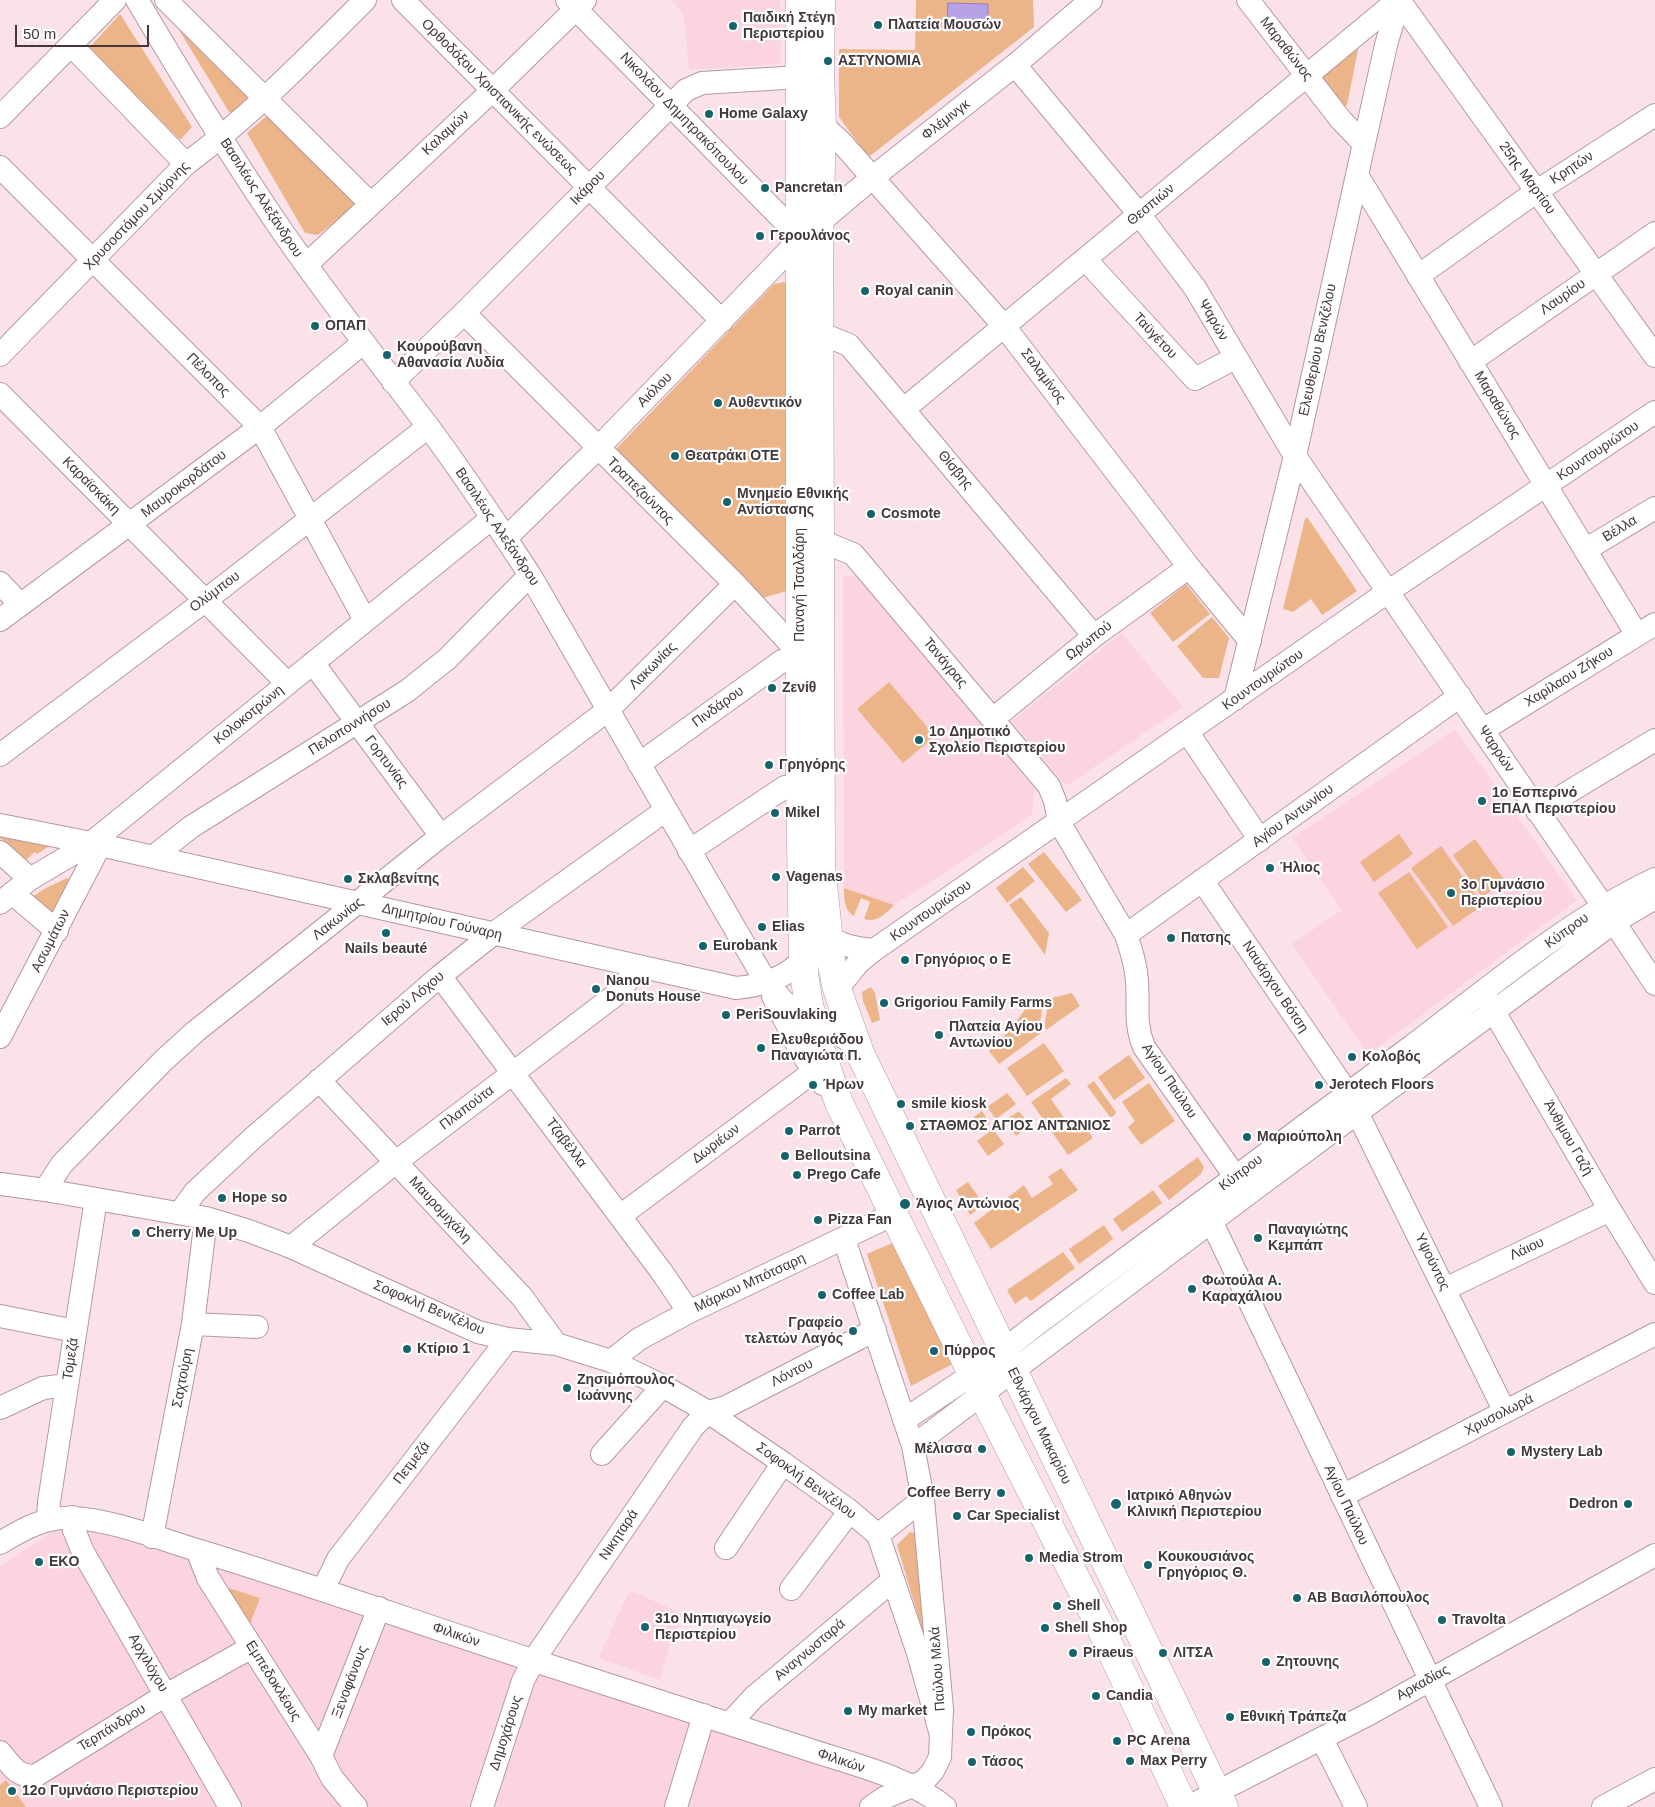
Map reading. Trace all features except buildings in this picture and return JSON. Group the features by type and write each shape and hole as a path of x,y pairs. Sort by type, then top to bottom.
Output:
{"main road":[{"name":"Παναγή Τσαλδάρη","path":"800,0 810,77 822,125 810,230"},
{"name":"Παναγή Τσαλδάρη","path":"821,0 810,77 810,785 802,959 804,988 812,1020 822,1057 840,1105"},
{"name":"Παναγή Τσαλδάρη","path":"810,785 821,865 830,961 856,1044"},
{"name":"Εθνάρχου Μακαρίου","path":"856,1044 1220,1800"},
{"path":"840,1105 1097,1620 1186,1807"}],"street":[{"path":"0,117 115,0"},
{"name":"Βασιλέως Αλεξάνδρου","path":"137,0 277,224 363,343 428,427 506,538 530,576 766,982 785,1003 856,1044"},
{"path":"166,0 370,204"},
{"name":"Χρυσοστόμου Σμύρνης","path":"0,355 186,164 222,138 266,99 365,0"},
{"name":"Ορθοδόξου Χριστιανικής ενώσεως","path":"403,0 722,321"},
{"name":"Μαραθώνος","path":"1248,0 1341,120 1364,144"},
{"name":"Θεσπιών","path":"904,409 1399,0"},
{"name":"Ελευθερίου Βενιζέλου","path":"1235,699 1295,456 1356,175 1386,45 1399,0"},
{"name":"25ης Μαρτίου","path":"1399,0 1655,356"},
{"name":"Καλαμών","path":"306,265 493,90 576,3"},
{"name":"Νικολάου Δημητρακόπουλου","path":"576,3 670,105 810,230"},
{"name":"Φλέμινγκ","path":"810,230 872,178 1015,65 1077,4"},
{"path":"72,45 186,164"},
{"name":"Ψαρών","path":"1015,65 1139,214 1195,288 1295,456 1389,591"},
{"name":"Ικάρου","path":"393,382 464,314 686,90 702,83 810,77"},
{"name":"Κρητών","path":"1418,276 1537,191 1655,116"},
{"name":"Σαλαμίνος","path":"822,125 841,142 1004,326 1188,567 1250,641"},
{"name":"Πέλοπος","path":"0,167 260,427 366,620"},
{"name":"Μαραθώνος","path":"1356,175 1585,550 1646,630"},
{"name":"Αιόλου","path":"506,538 598,448 810,230"},
{"name":"Λαυρίου","path":"1470,362 1655,233"},
{"name":"Ταϋγέτου","path":"1084,259 1195,379 1235,358"},
{"name":"Τραπεζούντος","path":"464,314 734,584 811,655"},
{"name":"Θίσβης","path":"810,333 849,345 1094,636"},
{"name":"Μαυροκορδάτου","path":"0,620 260,427 363,343"},
{"name":"Καραϊσκάκη","path":"0,394 288,684"},
{"name":"Κουντουριώτου","path":"838,989 858,963 874,950 1188,733 1389,591 1655,412"},
{"name":"Ολύμπου","path":"0,755 206,600 428,427"},
{"name":"Βέλλα","path":"1585,550 1655,508"},
{"name":"Κολοκοτρώνη","path":"6,898 30,880 91,843 492,518"},
{"name":"Τανάγρας","path":"810,541 853,554 1050,786 1059,822"},
{"name":"Ωρωπού","path":"993,719 1094,636 1188,567"},
{"name":"Πελοποννήσου","path":"153,857 191,827 407,691 447,659 530,576"},
{"path":"0,583 20,604"},
{"name":"Λακωνίας","path":"45,1190 62,1164 164,1060 196,1031 442,836 608,710 734,584"},
{"name":"Ψαρρών","path":"1389,591 1655,984"},
{"name":"Χαρίλαου Ζήκου","path":"1483,730 1646,630"},
{"name":"Πινδάρου","path":"639,764 782,661 811,655"},
{"name":"Γορτυνίας","path":"313,663 442,836"},
{"name":"Αγίου Αντωνίου","path":"1126,935 1460,696"},
{"path":"1188,733 1260,840"},
{"path":"1537,811 1655,740"},
{"path":"689,851 785,787 810,785"},
{"name":"Ιερού Λόχου","path":"180,1213 195,1192 319,1080 440,976 493,934 666,810"},
{"name":"Αγίου Παύλου","path":"1059,822 1126,935 1136,966 1138,1033 1144,1047 1242,1185"},
{"name":"Δημητρίου Γούναρη","path":"0,825 91,843 736,988 766,982 795,969 802,959"},
{"name":"Ασωμάτων","path":"0,1037 95,855 91,843"},
{"path":"0,852 30,880"},
{"name":"Κύπρου","path":"913,1446 978,1384 1008,1361 1036,1325 1207,1212 1353,1103 1494,1011 1608,914 1655,878"},
{"name":"Ναυάρχου Βότση","path":"1202,880 1353,1103"},
{"path":"6,898 56,932"},
{"name":"Κύπρου","path":"1353,1103 1482,992 1608,914 1655,898"},
{"path":"827,934 833,940 851,948 874,950"},
{"path":"720,985 730,980 739,970 744,962 746,950"},
{"name":"Πλαπούτα","path":"291,1248 396,1162 618,993 638,966"},
{"name":"Τζαβέλλα","path":"440,976 661,1271 689,1312"},
{"path":"766,982 813,1072 840,1105"},
{"name":"Άνθιμου Γαζή","path":"1482,992 1655,1283"},
{"name":"Δωριέων","path":"620,1216 813,1072"},
{"name":"Μαυρομιχάλη","path":"319,1080 522,1297 556,1344"},
{"name":"Υψούντος","path":"1353,1103 1505,1412"},
{"name":"Σοφοκλή Βενιζέλου","path":"0,1184 206,1218 249,1231 291,1248 478,1332 508,1339 556,1344 612,1361 708,1412 850,1511 878,1535"},
{"name":"Τομεζά","path":"48,1520 49,1502 96,1199"},
{"name":"Λάιου","path":"1445,1289 1610,1210"},
{"name":"Αγίου Παύλου","path":"1207,1212 1491,1807"},
{"name":"Μάρκου Μπότσαρη","path":"612,1361 639,1339 689,1312 894,1214"},
{"name":"Σαχτούρη","path":"152,1537 193,1324 206,1218"},
{"name":"Παύλου Μελά","path":"844,1239 913,1446 923,1499 942,1709 940,1757 934,1771 924,1781 884,1798 870,1807"},
{"path":"0,1316 75,1331"},
{"path":"193,1324 258,1327"},
{"name":"Λόντου","path":"708,1412 726,1407 875,1330"},
{"name":"Χρυσολωρά","path":"1342,1496 1655,1334"},
{"name":"Πετμεζά","path":"323,1590 338,1559 508,1339"},
{"name":"Κύπρου","path":"904,1420 978,1384"},
{"path":"0,1408 43,1388 67,1385"},
{"path":"602,1454 662,1386"},
{"name":"Νικηταρά","path":"533,1660 693,1427 708,1412"},
{"path":"726,1548 783,1463"},
{"path":"923,1499 878,1535 918,1653 941,1735"},
{"path":"791,1589 850,1511"},
{"name":"Φιλικών","path":"0,1543 23,1529 48,1520 73,1517 114,1526 323,1590 730,1723 912,1786"},
{"name":"Αρχιλόχου","path":"73,1517 74,1530 83,1552 230,1807"},
{"name":"Εμπεδοκλέους","path":"197,1550 208,1578 321,1756 332,1778 356,1807"},
{"name":"Αρκαδίας","path":"1186,1807 1220,1800 1322,1739 1655,1555"},
{"name":"Αναγνωσταρά","path":"730,1723 754,1697 893,1580"},
{"name":"Ξενοφάνους","path":"321,1756 378,1608"},
{"name":"Τερπάνδρου","path":"0,1752 16,1771 24,1777 35,1776 166,1695 252,1647"},
{"name":"Δημοχάρους","path":"482,1807 523,1681 533,1660"},
{"path":"676,1807 704,1715"},
{"path":"1322,1739 1356,1807"},
{"path":"1604,1807 1655,1779"},
{"path":"912,1786 933,1797 946,1807"}],"shaded area":[{"name":"Παιδική Στέγη Περιστερίου","path":"672,0 780,0 781,64 689,70 684,17"},
{"path":"916,0 1033,0 1034,27 870,156 863,150 839,117 839,49 915,50"},
{"path":"948,3 988,4 988,30 948,29"},
{"path":"120,14 192,127 180,140 89,48"},
{"path":"180,25 252,99 237,115 229,112 179,30"},
{"path":"1356,48 1358,50 1347,105 1344,107 1320,77"},
{"path":"270,113 358,197 356,206 318,235 305,233 247,133"},
{"path":"784,282 792,289 793,589 763,598 615,450 774,284"},
{"path":"1307,517 1357,591 1322,615 1311,599 1293,612 1283,609"},
{"name":"1ο Δημοτικό Σχολείο Περιστερίου","path":"843,576 859,576 1035,788 1032,814 894,905 844,888"},
{"path":"1186,584 1210,614 1173,642 1150,613"},
{"path":"1212,617 1229,638 1219,678 1203,678 1177,646"},
{"path":"1122,633 1183,707 1066,786 1012,721"},
{"path":"889,682 935,736 903,763 857,709"},
{"name":"3ο Γυμνάσιο Περιστερίου","path":"1455,729 1577,900 1368,1055 1292,944 1342,910 1292,838"},
{"path":"0,831 56,842 37,854 35,852 26,860 0,838"},
{"path":"1399,834 1413,854 1374,882 1360,862"},
{"path":"1475,839 1505,881 1482,897 1453,855"},
{"path":"1441,846 1483,905 1453,926 1411,868"},
{"path":"1044,852 1082,900 1066,912 1028,864"},
{"path":"1023,867 1035,881 1007,903 996,888"},
{"path":"1409,872 1448,927 1417,949 1378,893"},
{"path":"67,878 70,880 54,916 31,898 44,889"},
{"path":"844,888 894,905 877,919 868,920 864,919 870,902 861,898 854,916 846,907"},
{"path":"1021,897 1049,933 1045,955 1009,905"},
{"path":"871,987 875,993 880,1020 872,1023 863,1001 862,992"},
{"path":"1072,993 1080,1006 1046,1030 1047,999"},
{"path":"1040,1000 1042,1007 1041,1033 999,1064 989,1051 1010,1030 1027,1007"},
{"path":"1044,1043 1064,1071 1027,1096 1007,1068"},
{"path":"1129,1055 1145,1078 1114,1100 1098,1077"},
{"path":"1066,1078 1071,1084 1051,1099 1069,1125 1079,1118 1093,1138 1068,1155 1031,1102"},
{"path":"1094,1081 1116,1112 1114,1116 1110,1117 1087,1086"},
{"path":"1149,1083 1175,1121 1141,1145 1128,1127 1135,1121 1122,1102"},
{"path":"1007,1093 1016,1104 996,1119 987,1107"},
{"path":"982,1111 990,1123 975,1133 967,1122"},
{"path":"1019,1111 1030,1126 1016,1136 1005,1120"},
{"path":"993,1129 1004,1144 988,1156 977,1141"},
{"path":"1198,1157 1204,1167 1201,1174 1169,1200 1158,1186"},
{"path":"1061,1168 1078,1190 991,1249 974,1223 1024,1185 1032,1198 1053,1184 1048,1177"},
{"path":"968,1182 984,1205 970,1215 956,1190"},
{"path":"1153,1190 1162,1203 1122,1232 1113,1219"},
{"path":"1104,1225 1113,1239 1079,1264 1069,1249"},
{"path":"897,1241 956,1362 911,1386 867,1254"},
{"path":"1063,1252 1075,1268 1031,1301 1026,1296 1015,1304 1007,1290"},
{"path":"57,1529 103,1534 234,1572 880,1782 877,1792 863,1807 0,1807 0,1566"},
{"path":"910,1532 916,1533 924,1636 897,1545"},
{"path":"228,1588 260,1598 250,1624"},
{"name":"31ο Νηπιαγωγείο Περιστερίου","path":"630,1590 684,1615 671,1640 660,1680 598,1658"},
{"path":"6,1780 26,1807 0,1807 0,1785"}],"place":[{"name":"Πλατεία Μουσών","path":"878,25"},
{"name":"Παιδική Στέγη Περιστερίου","path":"733,26"},
{"name":"ΑΣΤΥΝΟΜΙΑ","path":"828,61"},
{"name":"Home Galaxy","path":"709,114"},
{"name":"Pancretan","path":"765,188"},
{"name":"Γερουλάνος","path":"760,236"},
{"name":"Royal canin","path":"865,291"},
{"name":"ΟΠΑΠ","path":"315,326"},
{"name":"Κουρούβανη Αθανασία Λυδία","path":"387,355"},
{"name":"Αυθεντικόν","path":"718,403"},
{"name":"Θεατράκι ΟΤΕ","path":"675,456"},
{"name":"Μνημείο Εθνικής Αντίστασης","path":"727,502"},
{"name":"Cosmote","path":"871,514"},
{"name":"Ζενίθ","path":"772,688"},
{"name":"1ο Δημοτικό Σχολείο Περιστερίου","path":"919,740"},
{"name":"Γρηγόρης","path":"769,765"},
{"name":"1ο Εσπερινό ΕΠΑΛ Περιστερίου","path":"1482,801"},
{"name":"Mikel","path":"775,813"},
{"name":"Ήλιος","path":"1270,868"},
{"name":"Vagenas","path":"776,877"},
{"name":"Σκλαβενίτης","path":"348,879"},
{"name":"3ο Γυμνάσιο Περιστερίου","path":"1451,893"},
{"name":"Elias","path":"762,927"},
{"name":"Nails beauté","path":"386,933"},
{"name":"Πατσης","path":"1171,938"},
{"name":"Eurobank","path":"703,946"},
{"name":"Γρηγόριος ο Ε","path":"905,960"},
{"name":"Nanou Donuts House","path":"596,989"},
{"name":"Grigoriou Family Farms","path":"884,1003"},
{"name":"PeriSouvlaking","path":"726,1015"},
{"name":"Πλατεία Αγίου Αντωνίου","path":"939,1035"},
{"name":"Ελευθεριάδου Παναγιώτα Π.","path":"761,1048"},
{"name":"Κολοβός","path":"1352,1057"},
{"name":"Ήρων","path":"813,1085"},
{"name":"Jerotech Floors","path":"1319,1085"},
{"name":"smile kiosk","path":"901,1104"},
{"name":"ΣΤΑΘΜΟΣ ΑΓΙΟΣ ΑΝΤΏΝΙΟΣ","path":"910,1126"},
{"name":"Parrot","path":"789,1131"},
{"name":"Μαριούπολη","path":"1247,1137"},
{"name":"Belloutsina","path":"785,1156"},
{"name":"Prego Cafe","path":"797,1175"},
{"name":"Hope so","path":"222,1198"},
{"name":"Άγιος Αντώνιος","path":"905,1204"},
{"name":"Pizza Fan","path":"818,1220"},
{"name":"Cherry Me Up","path":"136,1233"},
{"name":"Παναγιώτης Κεμπάπ","path":"1258,1238"},
{"name":"Φωτούλα Α. Καραχάλιου","path":"1192,1289"},
{"name":"Coffee Lab","path":"822,1295"},
{"name":"Γραφείο τελετών Λαγός","path":"853,1331"},
{"name":"Κτίριο 1","path":"407,1349"},
{"name":"Πύρρος","path":"934,1351"},
{"name":"Ζησιμόπουλος Ιωάννης","path":"567,1388"},
{"name":"Μέλισσα","path":"982,1449"},
{"name":"Mystery Lab","path":"1511,1452"},
{"name":"Coffee Berry","path":"1001,1493"},
{"name":"Ιατρικό Αθηνών Κλινική Περιστερίου","path":"1116,1504"},
{"name":"Dedron","path":"1628,1504"},
{"name":"Car Specialist","path":"957,1516"},
{"name":"Media Strom","path":"1029,1558"},
{"name":"EKO","path":"39,1562"},
{"name":"Κουκουσιάνος Γρηγόριος Θ.","path":"1148,1565"},
{"name":"ΑΒ Βασιλόπουλος","path":"1297,1598"},
{"name":"Shell","path":"1057,1606"},
{"name":"Travolta","path":"1442,1620"},
{"name":"31ο Νηπιαγωγείο Περιστερίου","path":"645,1627"},
{"name":"Shell Shop","path":"1045,1628"},
{"name":"Piraeus","path":"1073,1653"},
{"name":"ΛΙΤΣΑ","path":"1163,1653"},
{"name":"Ζητουνης","path":"1266,1662"},
{"name":"Candia","path":"1096,1696"},
{"name":"My market","path":"848,1711"},
{"name":"Εθνική Τράπεζα","path":"1230,1717"},
{"name":"Πρόκος","path":"971,1732"},
{"name":"PC Arena","path":"1117,1741"},
{"name":"Max Perry","path":"1130,1761"},
{"name":"Τάσος","path":"972,1762"},
{"name":"12ο Γυμνάσιο Περιστερίου","path":"12,1791"}]}
